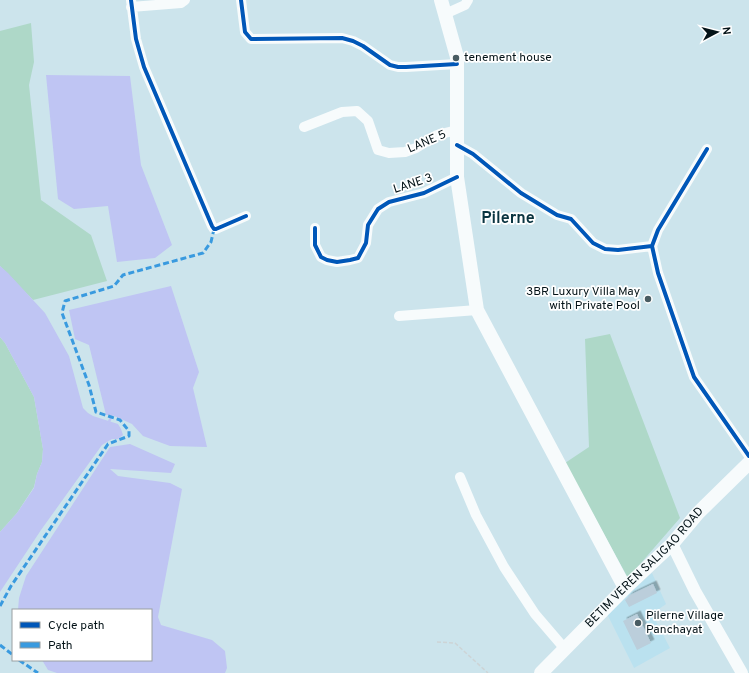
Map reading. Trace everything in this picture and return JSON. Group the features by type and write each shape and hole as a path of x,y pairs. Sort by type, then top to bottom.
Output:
{"main road":[{"path":"441,0 457,58 457,178 477,310 626,588"},
{"name":"BETIM VEREN SALIGAO ROAD","path":"541,673 672,544 698,513 749,464"}],"street":[{"path":"184,0 181,3 131,3 136,39 144,67 214,229 246,216"},
{"path":"241,0 245,32 251,39 342,38 363,46 390,65 398,67 406,68 457,64"},
{"path":"445,14 465,5 468,0"},
{"name":"LANE 5","path":"304,127 342,112 357,111 368,121 378,150 389,153 405,152 416,148 438,135 457,130"},
{"path":"457,145 473,154 521,193 557,215 571,219 593,243 606,249 618,250 652,246"},
{"path":"707,149 658,230 652,246 658,273 694,377 749,456"},
{"name":"LANE 3","path":"315,228 315,245 321,257 337,262 358,258 366,243 368,225 378,209 389,202 424,194 457,178"},
{"path":"399,316 477,310"},
{"path":"460,477 476,515 504,567 535,614 565,649"},
{"path":"672,544 695,591 742,673"}],"path":[{"path":"437,642 455,643 488,673"}],"shaded area":[{"path":"652,573 666,604 652,614 670,648 634,668 607,614"}],"green space":[{"path":"31,23 34,62 29,85 41,200 91,235 107,281 33,300 0,266 0,31"},
{"path":"610,334 680,518 628,578 565,463 589,447 585,339"},
{"path":"0,337 5,343 34,397 43,449 42,462 34,487 17,513 0,532"}],"water":[{"path":"46,75 130,76 141,165 172,245 155,258 117,262 108,206 74,209 58,199"},
{"path":"0,266 45,313 69,356 83,408 93,416 118,424 123,435 118,439 112,439 102,445 41,530 0,592 0,532 17,513 34,488 37,474 42,462 43,449 34,397 5,343 0,337"},
{"path":"171,286 199,372 193,388 207,447 170,446 143,436 132,424 112,415 106,415 89,345 75,339 69,310"},
{"path":"130,444 175,464 171,473 110,469 118,476 170,483 182,489 158,617 161,625 212,640 225,651 227,668 225,673 57,673 48,670 43,661 152,661 152,609 18,609 19,598 26,576 110,447"}],"building":[{"path":"653,584 657,593 629,607 625,600 630,595"},
{"path":"637,614 651,643 637,650 623,621"}],"waterway":[{"path":"108,424 112,415"}],"marked path":[{"path":"0,606 11,586 108,444 129,436 129,431 120,420 96,412 89,385 62,313 65,301 114,286 123,275 203,253 211,242 214,229"},
{"path":"0,645 12,654"},
{"path":"20,661 38,673"}],"cycle path":[{"path":"131,0 136,39 144,67 212,226 216,229 246,216"},
{"path":"241,0 245,32 251,39 342,38 363,46 390,65 398,67 457,64"},
{"path":"457,145 473,154 521,193 557,215 571,219 593,243 605,249 618,250 652,246"},
{"path":"707,149 658,230 652,246 658,273 694,377 749,456"},
{"path":"315,228 315,245 321,257 337,262 358,258 366,243 368,225 378,209 389,202 424,193 457,177"}],"place":[{"name":"tenement house","path":"456,58"},
{"name":"3BR Luxury Villa May with Private Pool","path":"648,299"},
{"name":"Pilerne Village Panchayat","path":"638,623"}],"district":[{"name":"Pilerne","path":"508,219"}]}
